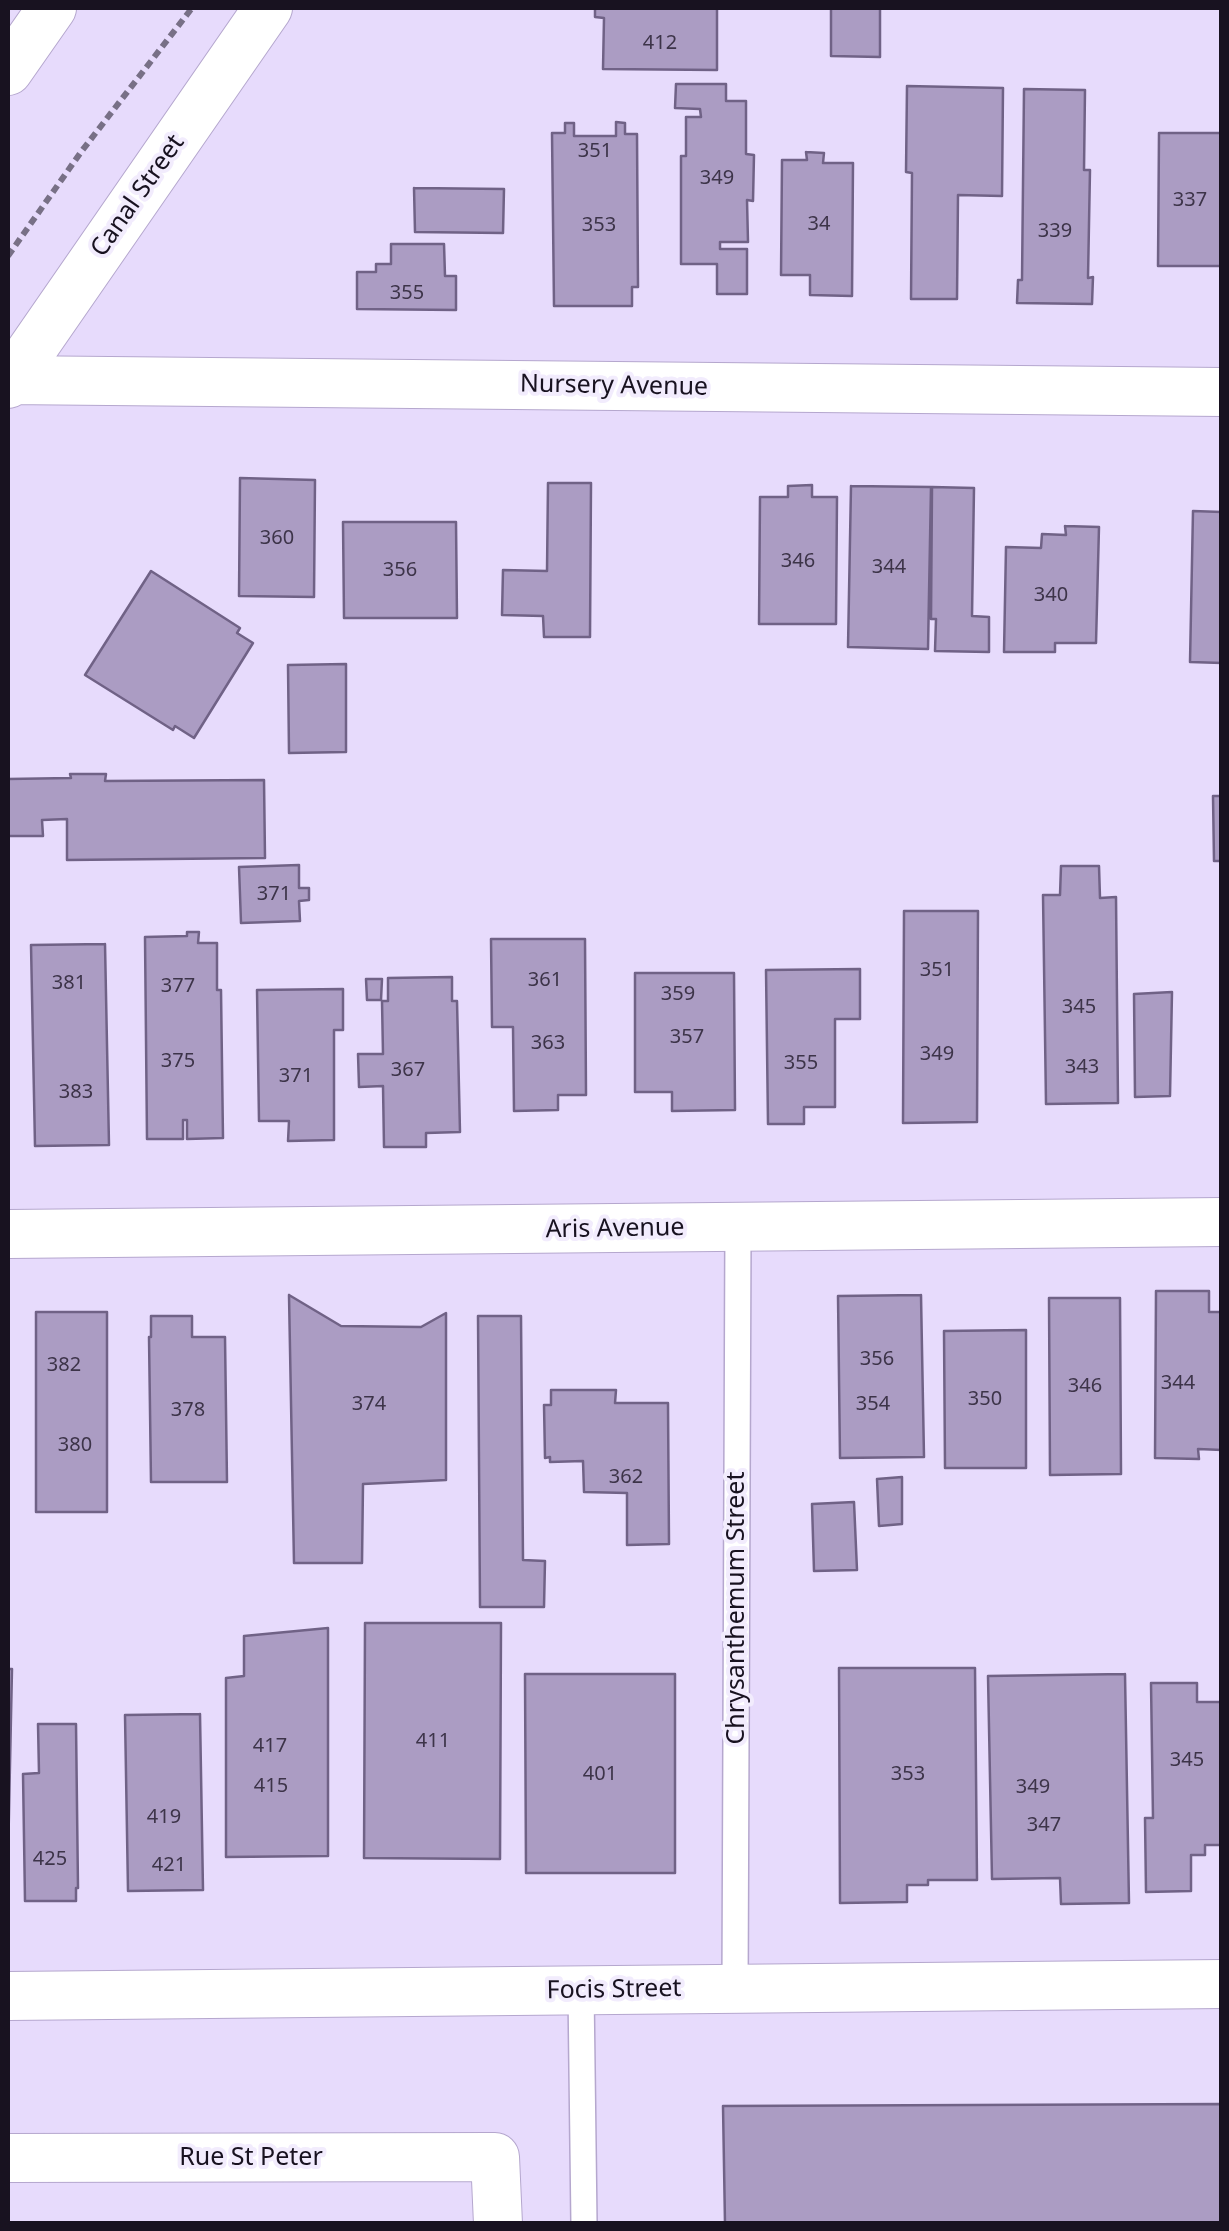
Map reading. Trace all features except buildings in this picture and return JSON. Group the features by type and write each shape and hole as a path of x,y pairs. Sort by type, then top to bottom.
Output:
{"street":[{"path":"8,70 52,8"},
{"name":"Canal Street","path":"8,381 268,8"},
{"name":"Nursery Avenue","path":"8,381 1222,392"},
{"name":"Aris Avenue","path":"8,1234 1222,1222"},
{"name":"Focis Street","path":"8,1996 1222,1984"},
{"name":"Rue St Peter","path":"8,2158 496,2157 498,2224"}],"lane":[{"name":"Chrysanthemum Street","path":"736,1989 738,1228"},
{"path":"581,1990 584,2224"}],"path":[{"path":"8,256 81,152 192,8"}]}
